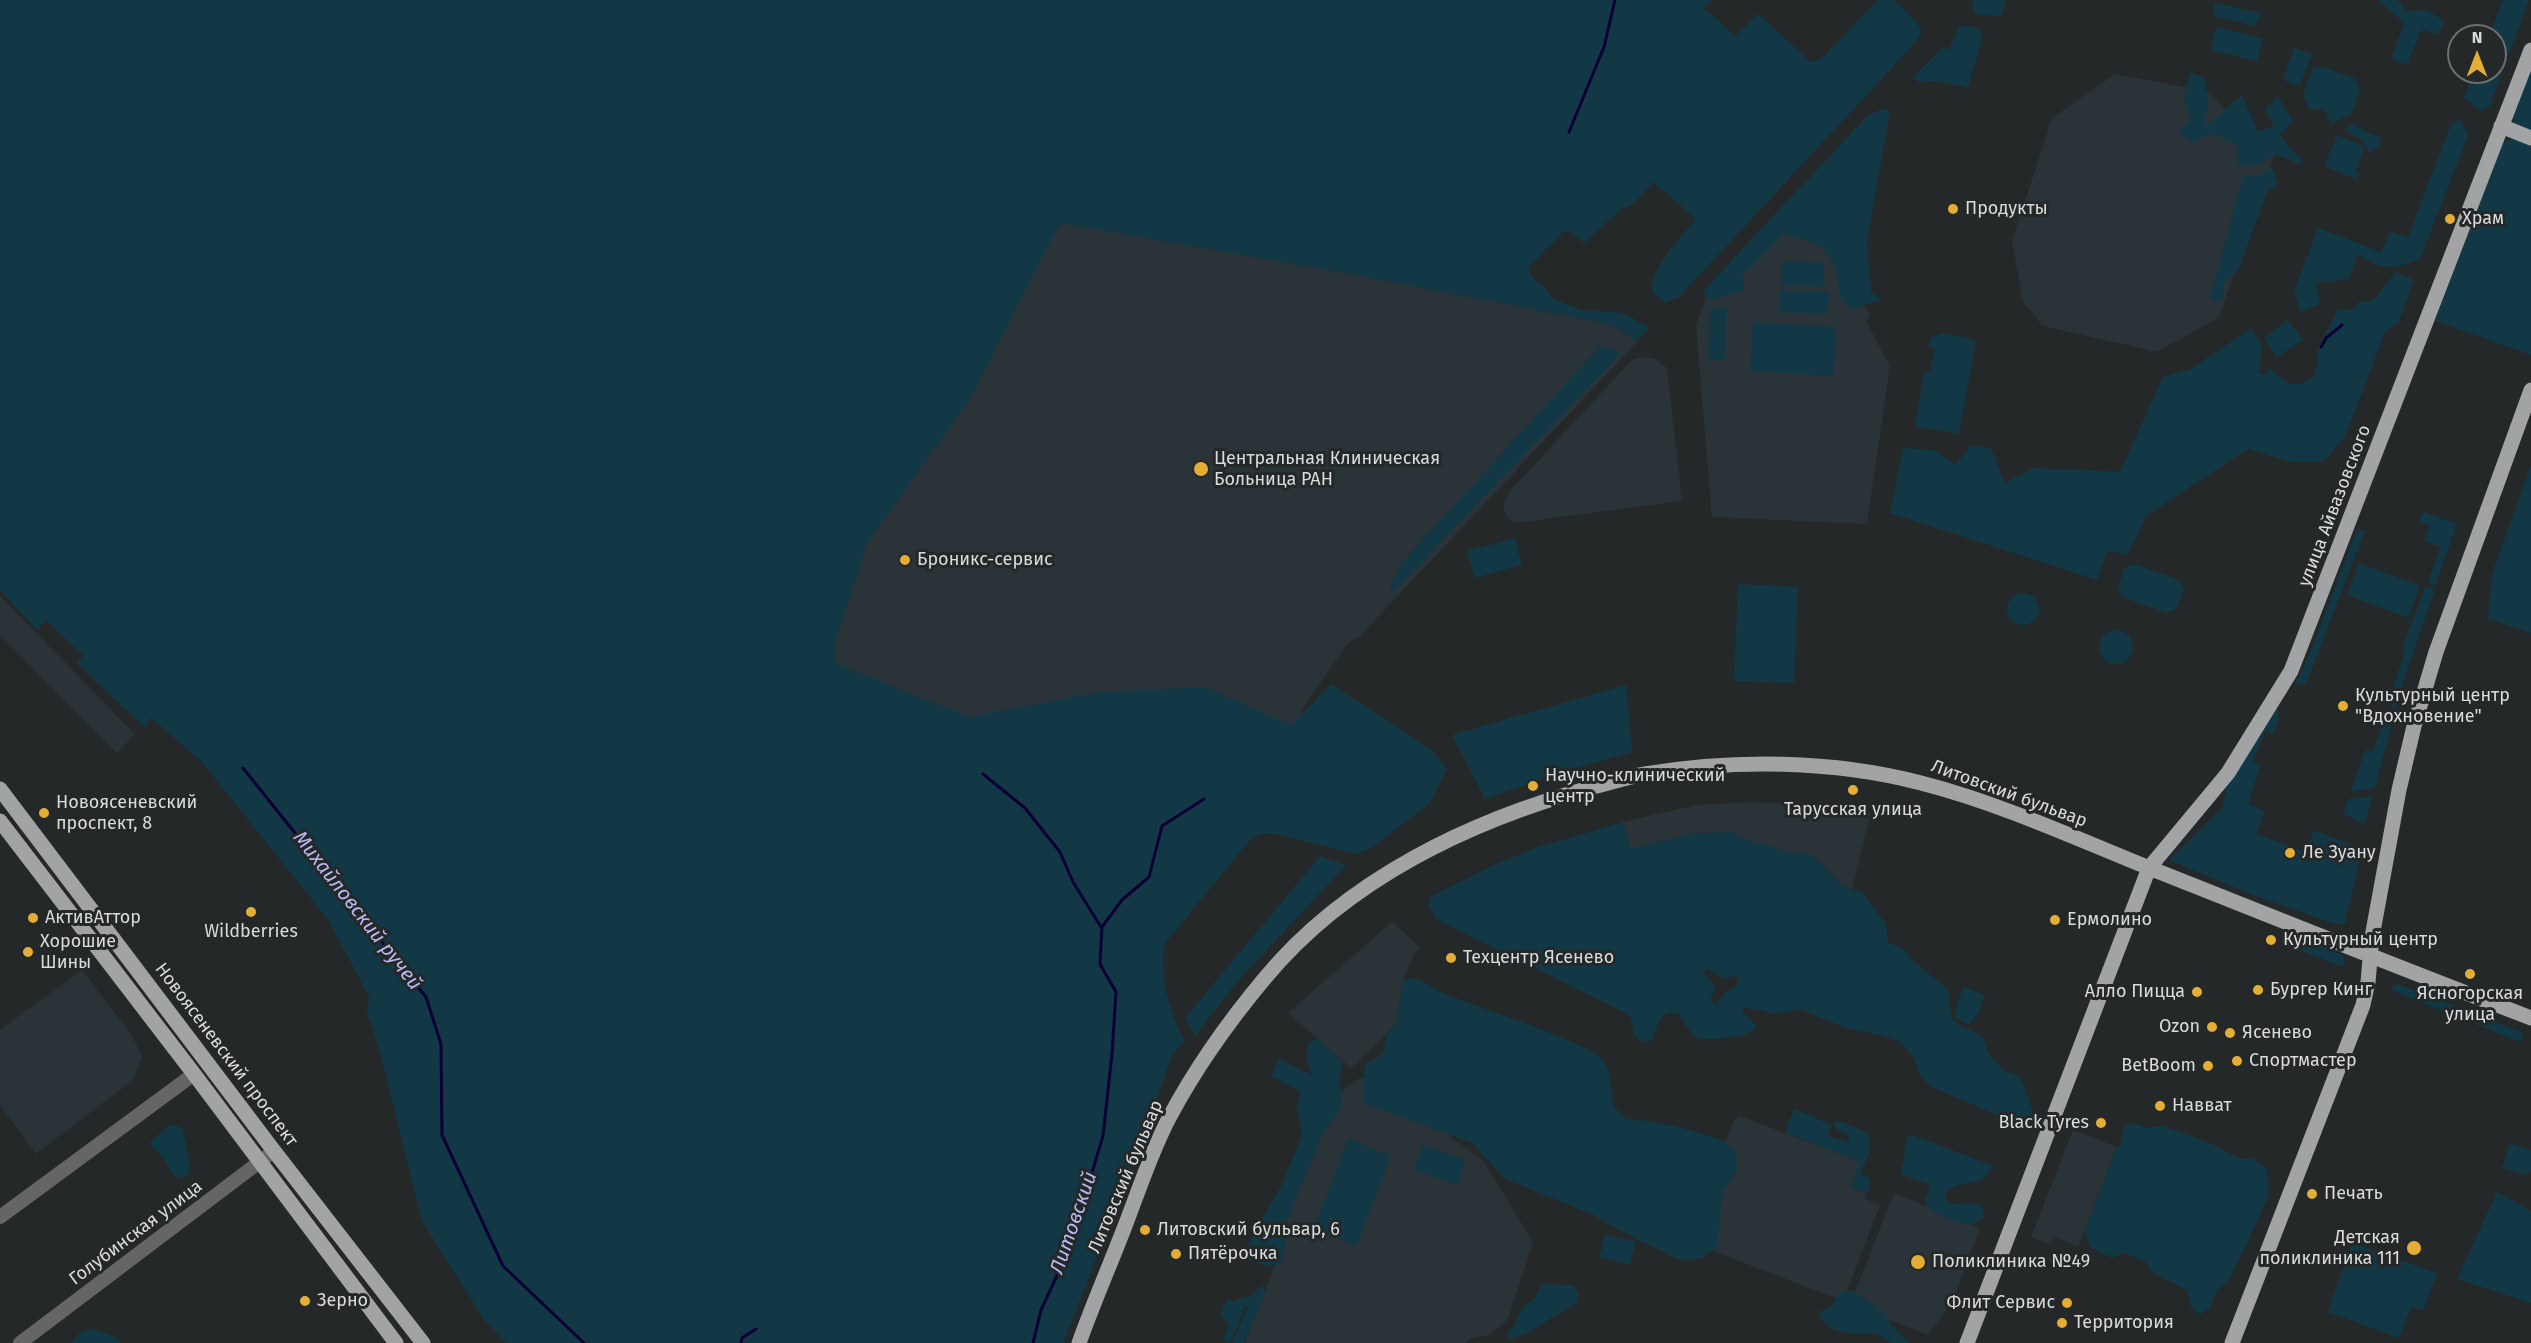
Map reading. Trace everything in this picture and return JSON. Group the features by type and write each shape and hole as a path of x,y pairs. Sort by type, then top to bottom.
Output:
{"main road":[{"name":"улица Айвазовского","path":"2149,868 2228,773 2291,671 2418,348 2531,50"},
{"path":"2501,126 2531,138"},
{"path":"2232,1343 2363,1005 2368,982 2372,937 2399,790 2414,726 2436,652 2531,390"},
{"name":"Литовский бульвар","path":"1079,1343 1167,1121 1205,1058 1268,974 1305,937 1378,880 1440,844 1486,822 1555,798 1642,774 1729,765 1823,767 1919,782 1998,807 2531,1018"},
{"name":"Новоясеневский проспект","path":"0,789 274,1151 423,1343"},
{"name":"Новоясеневский проспект","path":"0,821 396,1343"},
{"path":"1967,1343 2149,868"}],"street":[{"path":"0,1217 194,1074"},
{"name":"Голубинская улица","path":"20,1343 274,1151"}],"shaded area":[{"path":"0,0 1712,0 1704,8 1735,36 1758,14 1811,62 1822,58 1878,0 1894,0 1915,21 1921,33 1916,42 1679,297 1665,303 1653,293 1652,285 1667,254 1696,219 1653,182 1632,205 1622,208 1584,243 1573,233 1564,231 1529,267 1531,276 1553,299 1581,310 1624,313 1649,328 1636,341 1618,328 1598,322 1356,275 1060,223 970,399 867,543 835,643 835,663 969,717 1099,692 1205,687 1291,725 1331,684 1434,752 1447,769 1430,803 1371,848 1355,854 1272,833 1261,834 1250,840 1166,942 1164,979 1170,1007 1185,1041 1172,1055 1141,1146 1063,1343 506,1343 483,1318 422,1221 380,1052 367,1012 369,997 329,921 201,761 151,718 145,728 77,663 83,656 46,620 37,630 0,590"},
{"path":"1972,0 2006,0 2001,16 1974,14"},
{"path":"2379,0 2398,0 2406,11 2427,10 2445,21 2438,34 2421,30 2407,65 2391,59 2404,23"},
{"path":"2503,0 2529,0 2507,59 2507,24 2494,24"},
{"path":"2214,3 2262,13 2255,26 2214,16"},
{"path":"1965,25 1978,28 1983,36 1968,88 1938,81 1918,82 1913,77 1942,48 1949,49 1959,28"},
{"path":"2216,27 2263,38 2257,61 2210,50"},
{"path":"2294,48 2312,54 2300,86 2283,80"},
{"path":"2324,67 2356,79 2360,91 2351,114 2331,124 2324,109 2309,110 2303,93 2313,68"},
{"path":"2531,67 2531,133 2513,125 2513,114"},
{"path":"2190,72 2205,78 2208,103 2204,128 2242,95 2258,132 2274,126 2265,109 2278,96 2293,121 2279,135 2304,162 2299,164 2276,154 2257,165 2237,165 2238,147 2212,133 2193,143 2178,131 2190,120 2184,98"},
{"path":"2115,74 2206,91 2275,153 2219,317 2157,352 2043,326 2023,302 2012,241 2052,118"},
{"path":"2469,84 2498,84 2489,107 2480,111 2464,97"},
{"path":"1883,109 1890,111 1867,241 1871,292 1881,300 1851,309 1840,298 1836,273 1824,250 1811,242 1784,234 1742,275 1744,291 1708,301 1703,291 1868,115"},
{"path":"2461,119 2468,136 2420,259 2388,267 2374,264 2358,254 2349,279 2316,283 2320,304 2300,312 2294,291 2318,228 2381,252 2390,232 2408,237 2451,124"},
{"path":"2353,123 2381,137 2380,146 2370,153 2362,140 2345,131"},
{"path":"2337,135 2365,147 2355,172 2360,174 2357,180 2324,166"},
{"path":"2514,138 2531,145 2531,355 2435,321 2502,143"},
{"path":"2272,167 2278,185 2267,192 2238,271 2223,282 2224,296 2215,302 2210,296 2243,176 2258,176"},
{"path":"1786,218 1813,226 1870,315 1866,321 1890,366 1867,524 1712,517 1696,326 1707,293"},
{"name":"Центральная Клиническая Больница РАН","path":"1061,223 1356,275 1598,322 1618,328 1637,342 1359,637 1348,643 1301,711 1430,803 1403,824 969,724 831,674 836,593"},
{"path":"1782,261 1824,263 1823,287 1781,285"},
{"path":"2396,272 2414,280 2398,323 2385,332 2345,437 2323,462 2291,462 2248,449 2146,516 2128,555 2107,551 2097,580 1890,513 1903,448 1934,450 1956,465 1970,446 1991,448 2004,483 2033,468 2120,472 2163,377 2191,369 2251,328 2262,345 2259,373 2265,375 2270,368 2288,384 2301,384 2315,375 2319,345 2338,310 2353,309 2359,302 2372,302"},
{"path":"1780,290 1829,292 1828,314 1779,312"},
{"path":"1710,308 1727,309 1725,360 1708,359"},
{"path":"2288,320 2303,340 2277,357 2264,338"},
{"path":"1753,322 1836,327 1833,376 1750,371"},
{"path":"1942,333 1976,340 1959,434 1915,426 1924,372 1933,373 1930,369 1935,348 1928,347 1931,338"},
{"path":"1600,346 1620,351 1614,361 1390,595 1392,581 1404,560"},
{"path":"1644,357 1655,359 1667,368 1682,501 1515,523 1507,517 1503,507 1509,492 1633,359"},
{"path":"2531,465 2531,633 2488,619 2492,574"},
{"path":"2423,512 2457,524 2435,586 2428,581 2440,547 2424,541 2430,526 2419,522"},
{"path":"2361,529 2365,531 2306,684 2295,685 2310,653 2356,532"},
{"path":"1515,538 1522,565 1475,578 1467,551"},
{"path":"2359,563 2420,586 2408,618 2347,595"},
{"path":"2133,564 2179,580 2184,589 2177,608 2167,613 2122,597 2118,587 2124,569"},
{"path":"1738,584 1798,587 1794,683 1734,681"},
{"path":"2431,586 2434,592 2403,682 2375,788 2351,792 2365,750 2373,751 2385,715 2389,715 2398,690 2393,687 2404,655 2403,645 2425,588"},
{"path":"2023,593 2035,597 2039,609 2035,621 2023,625 2011,621 2007,609 2011,597"},
{"path":"0,596 135,734 117,753 0,635"},
{"path":"2116,630 2128,635 2133,647 2128,659 2116,664 2104,659 2099,647 2104,635"},
{"path":"1626,685 1632,752 1556,774 1485,799 1452,735"},
{"path":"2275,708 2278,711 2279,720 2273,734 2265,731 2253,761 2260,765 2249,804 2265,811 2256,834 2306,852 2314,830 2362,849 2345,924 2335,924 2258,897 2169,860 2223,807 2229,782 2235,769"},
{"path":"2372,796 2365,824 2343,814 2348,799"},
{"path":"1752,802 1827,804 1871,812 1852,889 1842,886 1813,855 1780,850 1735,836 1735,832 1696,833 1630,849 1623,822 1696,805"},
{"path":"1623,822 1630,849 1696,833 1735,832 1735,836 1780,850 1813,855 1842,886 1862,892 1886,924 1888,943 1903,949 1948,990 1954,1022 1984,1039 1988,1052 1995,1061 2006,1072 2014,1074 2022,1081 2032,1109 2032,1123 2028,1125 2015,1123 1932,1087 1920,1076 1914,1058 1900,1042 1881,1035 1846,1028 1799,1009 1774,1014 1743,1008 1742,1012 1755,1024 1755,1029 1744,1034 1716,1039 1694,1037 1679,1014 1667,1013 1660,1020 1652,1040 1644,1042 1634,1035 1631,1018 1627,1014 1436,919 1428,905 1430,897 1498,863 1536,848","holes":["1708,969 1723,978 1735,976 1738,980 1736,987 1726,992 1716,1004 1710,1000 1715,990 1704,971"]},
{"path":"1320,856 1346,865 1236,983 1195,1036 1185,1018"},
{"path":"1392,922 1420,947 1413,956 1403,981 1396,1024 1351,1068 1288,1013"},
{"path":"2297,942 2327,948 2342,955 2345,960 2343,967 2294,948"},
{"path":"82,970 133,1037 142,1057 133,1080 36,1154 0,1105 0,1030"},
{"path":"1410,978 1420,980 1447,995 1560,1037 1597,1054 1608,1069 1613,1106 1626,1119 1650,1121 1690,1130 1728,1143 1736,1151 1737,1170 1723,1191 1717,1247 1702,1258 1681,1261 1594,1215 1505,1179 1472,1143 1363,1103 1366,1064 1383,1053 1387,1033 1396,1024 1403,981"},
{"path":"2398,984 2524,1033 2520,1042 2391,990"},
{"path":"1964,987 1985,995 1978,1014 1969,1024 1955,1018 1956,1005"},
{"path":"1316,1038 1343,1062 1339,1078 1342,1101 1340,1109 1323,1134 1289,1216 1283,1259 1280,1264 1266,1266 1248,1260 1243,1253 1281,1186 1302,1136 1297,1104 1300,1091 1271,1076 1279,1059 1312,1075 1307,1061 1307,1045"},
{"path":"1367,1076 1427,1094 1452,1139 1482,1159 1533,1242 1508,1319 1490,1335 1471,1338 1466,1343 1245,1343 1276,1262 1271,1259 1327,1115 1341,1091 1356,1080"},
{"path":"1794,1109 1832,1125 1828,1136 1848,1142 1850,1139 1835,1128 1836,1121 1868,1133 1870,1152 1860,1174 1870,1178 1867,1193 1851,1187 1860,1162 1785,1132"},
{"path":"1740,1116 1861,1162 1851,1187 1867,1193 1865,1199 1880,1205 1843,1301 1687,1241 1734,1120"},
{"path":"2134,1123 2146,1128 2164,1126 2212,1144 2241,1159 2253,1158 2267,1169 2269,1194 2248,1241 2228,1281 2217,1290 2210,1308 2201,1314 2192,1308 2187,1290 2152,1273 2145,1261 2123,1253 2112,1258 2091,1248 2084,1232 2117,1147 2122,1144 2121,1136 2125,1126"},
{"path":"173,1125 183,1128 189,1161 189,1173 180,1178 173,1174 163,1157 150,1142"},
{"path":"2073,1130 2117,1147 2078,1247 2054,1237 2050,1244 2031,1237"},
{"path":"1909,1134 1994,1166 1982,1180 1955,1186 1946,1192 1946,1199 1951,1204 1974,1203 1982,1206 1984,1215 1979,1221 1963,1224 1937,1213 1924,1203 1930,1185 1900,1174"},
{"path":"1348,1139 1391,1156 1356,1246 1314,1229"},
{"path":"2510,1143 2531,1150 2531,1172 2523,1175 2502,1168"},
{"path":"1422,1145 1465,1160 1457,1185 1414,1170"},
{"path":"2497,1192 2531,1211 2531,1303 2457,1279"},
{"name":"Поликлиника №49","path":"1894,1193 1980,1228 1953,1301 1928,1335 1857,1307 1854,1295"},
{"path":"1605,1234 1636,1242 1630,1265 1599,1257"},
{"path":"2352,1243 2437,1273 2423,1311 2411,1307 2399,1338 2328,1312"},
{"path":"1542,1284 1573,1285 1578,1293 1577,1303 1525,1334 1510,1339 1507,1337 1507,1332 1513,1328 1523,1307 1535,1298"},
{"path":"1264,1286 1265,1294 1244,1343 1232,1343 1248,1307 1242,1304 1245,1307 1230,1343 1223,1340 1229,1324 1220,1315 1227,1299 1234,1302 1252,1295"},
{"path":"1851,1290 1884,1312 1891,1325 1909,1343 1890,1343 1878,1335 1842,1332 1827,1325 1820,1318 1820,1312 1833,1305 1838,1293"},
{"path":"92,1329 113,1336 121,1343 71,1343 80,1333"}],"waterway":[{"path":"1569,132 1604,47 1615,0"},
{"path":"2321,347 2326,338 2342,325"},
{"name":"Михайловский ручей","path":"243,768 426,997 441,1044 442,1135 503,1266 584,1343"},
{"path":"983,774 1025,808 1060,852 1073,882 1101,927"},
{"name":"Литовский","path":"1033,1343 1041,1310 1068,1252 1103,1136 1116,992 1100,964 1102,927 1122,900 1149,877 1162,826 1204,799"},
{"path":"741,1343 742,1338 756,1329"}],"place":[{"name":"Продукты","path":"1953,209"},
{"name":"Храм","path":"2450,219"},
{"name":"Центральная Клиническая Больница РАН","path":"1201,469"},
{"name":"Броникс-сервис","path":"905,560"},
{"name":"Культурный центр \"Вдохновение\"","path":"2343,706"},
{"name":"Научно-клинический центр","path":"1533,786"},
{"name":"Тарусская улица","path":"1853,790"},
{"name":"Новоясеневский проспект, 8","path":"44,813"},
{"name":"Ле Зуану","path":"2290,853"},
{"name":"Wildberries","path":"251,912"},
{"name":"АктивАттор","path":"33,918"},
{"name":"Ермолино","path":"2055,920"},
{"name":"Культурный центр","path":"2271,940"},
{"name":"Хорошие Шины","path":"28,952"},
{"name":"Техцентр Ясенево","path":"1451,958"},
{"name":"Ясногорская улица","path":"2470,974"},
{"name":"Бургер Кинг","path":"2258,990"},
{"name":"Алло Пицца","path":"2197,992"},
{"name":"Ozon","path":"2212,1027"},
{"name":"Ясенево","path":"2230,1033"},
{"name":"Спортмастер","path":"2237,1061"},
{"name":"BetBoom","path":"2208,1066"},
{"name":"Навват","path":"2160,1106"},
{"name":"Black Tyres","path":"2101,1123"},
{"name":"Печать","path":"2312,1194"},
{"name":"Литовский бульвар, 6","path":"1145,1230"},
{"name":"Детская поликлиника 111","path":"2414,1248"},
{"name":"Пятёрочка","path":"1176,1254"},
{"name":"Поликлиника №49","path":"1918,1262"},
{"name":"Зерно","path":"305,1301"},
{"name":"Флит Сервис","path":"2067,1303"},
{"name":"Территория","path":"2062,1323"}]}
